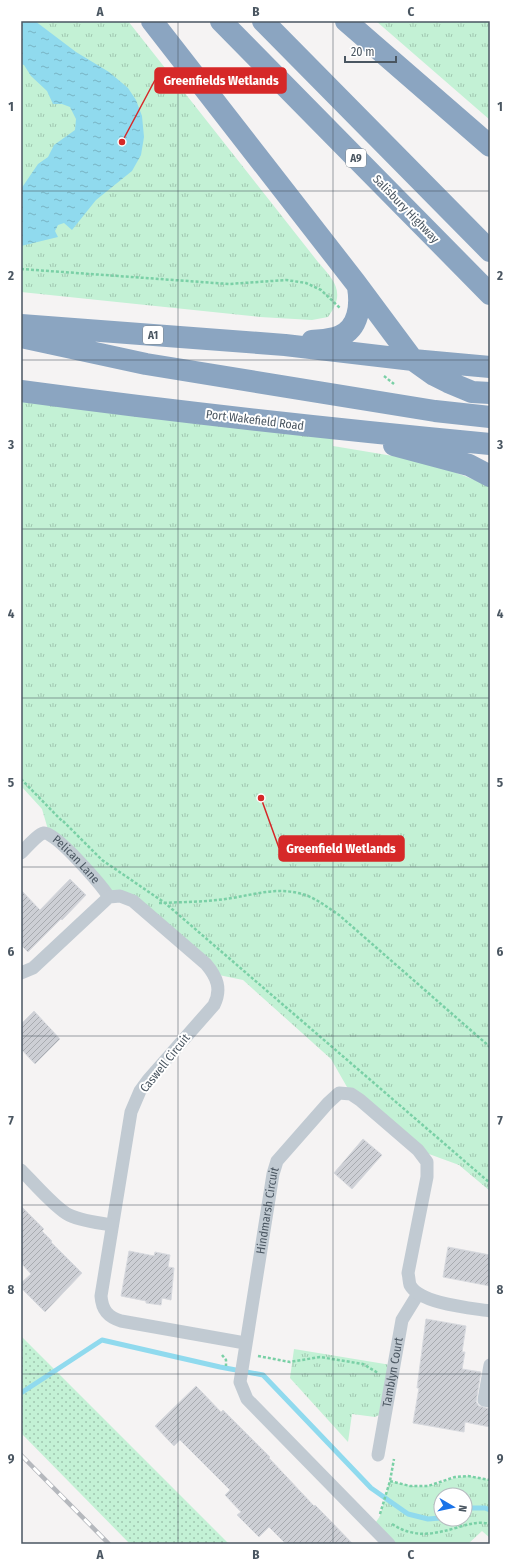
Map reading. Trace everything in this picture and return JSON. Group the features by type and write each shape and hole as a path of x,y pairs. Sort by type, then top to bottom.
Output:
{"highway":[{"path":"152,21 190,68 413,360 434,375 448,382 472,392 490,393"},
{"name":"Salisbury Highway","path":"221,21 490,294"},
{"name":"A9","path":"263,21 490,251"},
{"path":"346,21 490,146"},
{"path":"285,345 332,339 348,332 359,313 360,300 358,287"},
{"name":"A1","path":"21,325 285,345 413,360 490,367"},
{"path":"21,337 146,364 427,410 490,417"},
{"name":"Port Wakefield Road","path":"21,391 125,405 333,429 490,444"},
{"path":"333,429 469,466 490,476"}],"street":[{"name":"Pelican Lane","path":"21,853 40,835 49,833 64,846 101,885 109,897"},
{"name":"Caswell Circuit","path":"109,897 120,896 136,904 206,964 214,974 218,988 217,999 214,1005 148,1080 136,1101 128,1124 101,1304 106,1313 112,1318 121,1321 245,1343"},
{"path":"21,973 33,968 109,897"},
{"name":"Hindmarsh Circuit","path":"389,1544 247,1399 240,1382 273,1174 277,1161 328,1103 339,1093 351,1094 360,1100 418,1150 427,1162 427,1177 408,1273 410,1285 418,1294"},
{"path":"21,1170 68,1215 112,1225"},
{"path":"418,1294 431,1300 490,1311"},
{"name":"Tamblyn Court","path":"378,1455 402,1320 418,1294"},
{"path":"490,1365 484,1400 490,1401"}],"path":[{"path":"21,269 229,284 286,280 306,283 321,290 341,309"},
{"path":"21,779 102,860 166,903 490,1183"},
{"path":"63,821 64,846"},
{"path":"136,904 232,898 265,891 286,891 302,894 319,901 339,915 490,1047"},
{"path":"258,1348 256,1356 290,1362 320,1357 363,1364 383,1376"},
{"path":"380,1516 390,1481 410,1486 428,1486 456,1477 468,1476 490,1480"},
{"path":"391,1523 402,1531 425,1534 440,1533 475,1522 490,1524"}],"green space":[{"path":"21,21 128,21 329,275 336,288 337,294 333,309 328,317 312,320 260,317 21,292"},
{"path":"376,21 490,21 490,120"},
{"path":"21,391 333,429 333,446 399,457 439,466 490,486 490,1191 459,1165 418,1150 351,1094 331,1059 243,980 214,974 133,901 109,897 49,833 42,809 21,786"},
{"path":"21,1336 229,1544 130,1544 21,1433"},
{"path":"294,1349 391,1365 379,1415 375,1417 352,1414 348,1442 290,1378"},
{"path":"468,1476 490,1480 490,1538 482,1531 468,1544 389,1544 372,1528 380,1516 390,1481 423,1486 433,1485"}],"water":[{"path":"21,21 35,21 76,52 109,72 128,88 136,100 142,116 144,137 141,155 132,171 96,200 72,230 64,223 58,225 55,231 58,237 21,246 21,189 38,164 48,157 54,145 75,130 76,119 70,107 62,104 53,104 47,91 31,76 24,65 21,64"}],"building":[{"path":"70,879 86,895 28,952 21,945 21,890 40,910"},
{"path":"34,1011 60,1039 35,1064 21,1049 21,1024"},
{"path":"363,1139 382,1155 352,1189 334,1173"},
{"path":"21,1206 44,1229 42,1231 52,1241 51,1242 82,1273 45,1312 21,1288 21,1283 31,1274 21,1263"},
{"path":"448,1247 490,1255 490,1286 443,1277"},
{"path":"129,1251 154,1256 155,1252 170,1255 168,1267 174,1268 171,1300 162,1298 161,1305 146,1303 146,1301 121,1296"},
{"path":"426,1319 466,1326 462,1352 465,1352 462,1369 481,1372 476,1402 479,1406 490,1409 490,1427 465,1422 464,1432 413,1423 419,1388 417,1388"},
{"path":"196,1386 221,1412 223,1410 270,1457 269,1458 314,1506 315,1505 353,1544 286,1544 269,1527 259,1537 237,1515 241,1512 225,1495 230,1490 180,1440 174,1446 155,1426"}],"waterway":[{"path":"21,1393 102,1340 220,1367 263,1375 371,1488 408,1514 428,1519 433,1519"},
{"path":"473,1508 485,1508 490,1510"}],"railway":[{"path":"21,1455 109,1544"}],"place":[{"name":"Greenfields Wetlands","path":"122,142"},
{"name":"Greenfield Wetlands","path":"261,798"}]}
